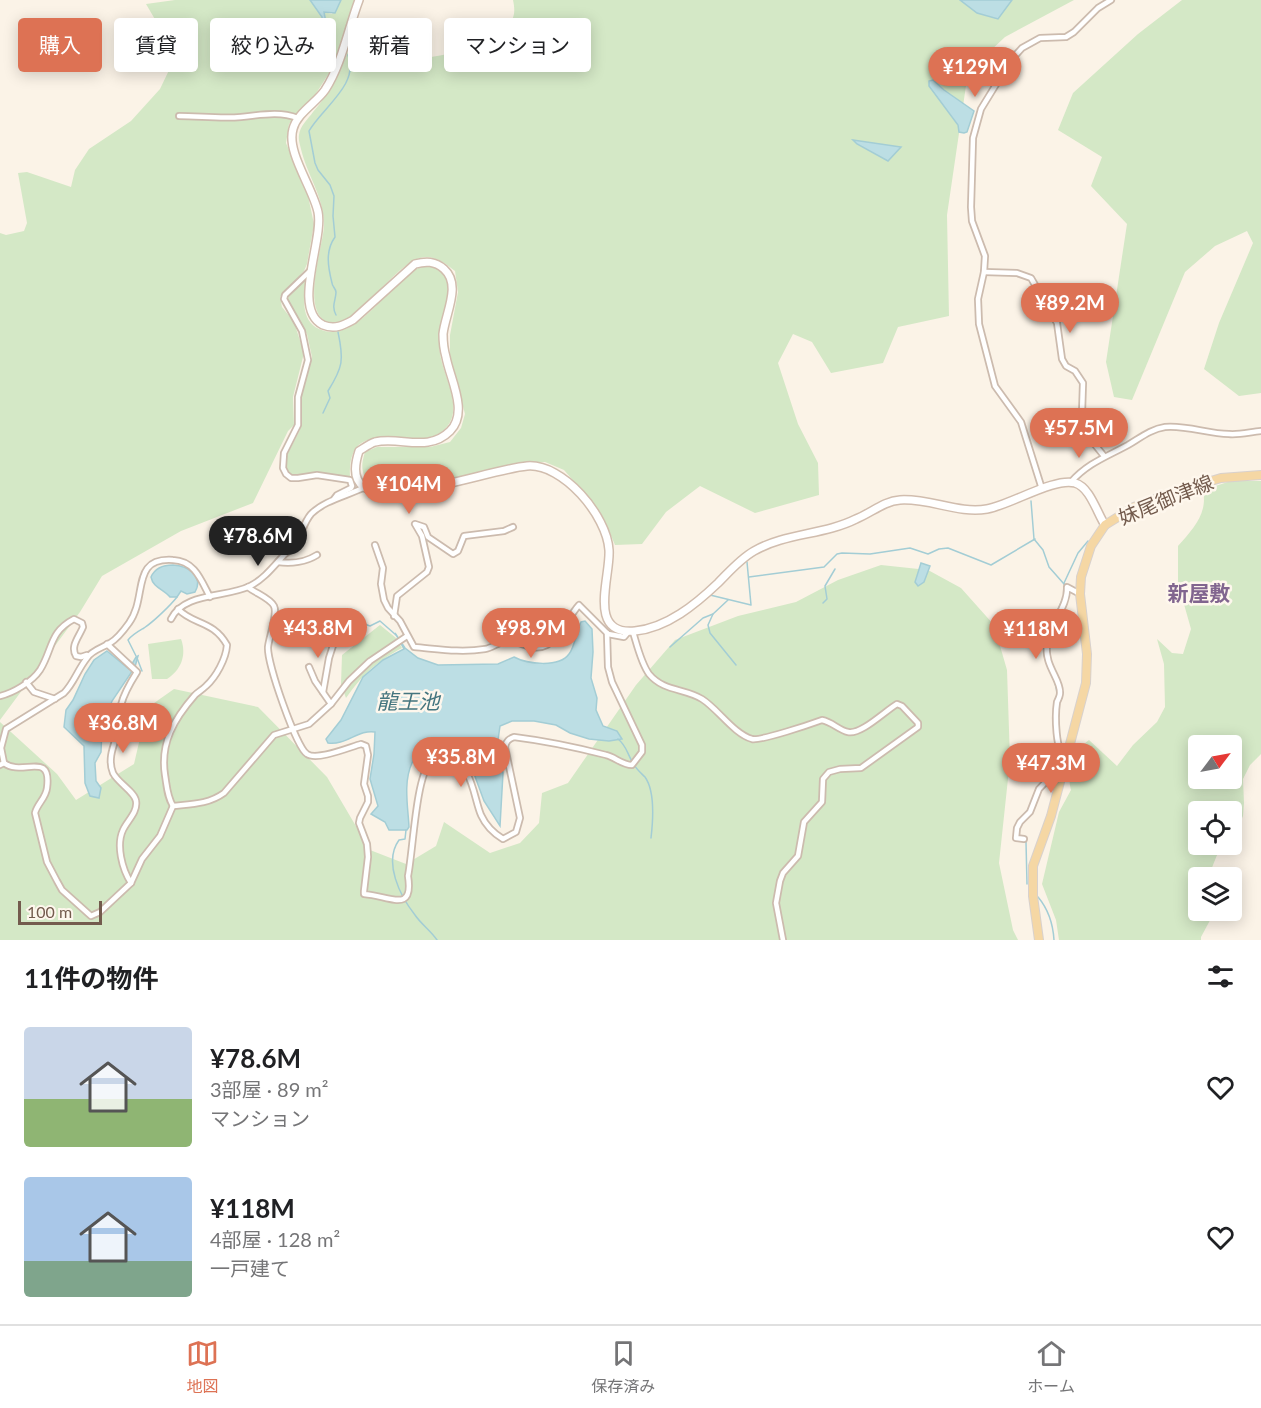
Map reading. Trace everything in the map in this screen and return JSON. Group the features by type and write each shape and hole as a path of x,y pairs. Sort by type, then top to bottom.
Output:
{"main road":[{"name":"妹尾御津線","path":"1039,940 1033,896 1033,866 1051,816 1064,758 1086,683 1087,654 1080,594 1086,557 1091,546 1106,525 1134,507 1221,478 1261,475"}],"street":[{"path":"359,0 334,73 324,92 292,130 294,152 319,214 308,297 310,309 323,325 343,326 353,320 415,264 426,261 438,264 448,272 452,280 453,289 443,334 448,368 457,398 458,416 451,430 440,438 428,442 375,442 359,451 356,472 359,481 365,487 386,492 446,485 527,466 545,468 563,476 586,502 603,527 609,550 603,610 609,621 617,628 631,631 649,628 685,611 735,565 752,552 768,544 832,529 882,505 899,500 967,510 985,509 1006,504 1042,489 1071,482 1080,484 1106,525"},
{"path":"1042,489 1021,422 995,386 977,309 984,272 984,247 972,221 973,138 981,109 1011,60 1022,48 1040,38 1066,37 1098,8 1111,0"},
{"path":"179,116 240,117 265,113 286,114 299,119"},
{"path":"171,619 178,609 188,604 249,587 262,579 297,543 300,532 310,515 352,486 350,480 317,475 291,478 283,468 284,453 298,425 298,397 308,360 302,331 284,299 285,295 311,270"},
{"path":"984,272 1017,273 1031,278 1057,323 1062,359 1066,366 1075,371 1083,383 1084,431 1104,456"},
{"path":"1071,482 1080,472 1104,456 1150,431 1164,427 1179,427 1230,435 1261,431"},
{"path":"334,499 345,497 365,487"},
{"path":"394,615 397,596 427,572 429,567 422,536 415,524 424,527 428,537 453,554 458,551 464,536 504,531 513,527"},
{"path":"375,545 383,568 381,592 388,608 400,621 414,647 473,651 491,648 510,641 538,648 554,641 579,605 607,633 620,638 627,636 631,631"},
{"path":"278,562 287,564 312,559 317,555"},
{"path":"0,696 26,682 41,668 58,630 74,620 82,623 83,627 74,645 73,651 76,656 91,654 113,641 130,621 137,607 144,573 152,562 174,560 187,562 194,568 210,597"},
{"path":"249,587 273,603 275,609 268,653 275,682 292,728 306,754 310,756 335,752 361,744 366,746 368,754 364,784 368,802 359,823 368,844 364,894 403,900 408,897 410,890 408,876 421,779 431,762 438,758 447,758 462,766 469,776 481,814 487,825 502,839 516,832 520,818 506,747 510,738 565,744 611,756 627,765 632,765 640,756 642,745 612,682 608,667 607,633"},
{"path":"1024,839 1016,838 1017,828 1030,812 1040,789 1057,770 1064,758 1057,740 1057,703 1060,693 1048,663 1047,641 1063,604 1067,587 1080,594"},
{"path":"173,806 167,797 164,766 165,741 182,711 206,686 222,663 226,645 204,622 184,616 178,609"},
{"path":"631,631 648,673 666,688 702,699 717,714 755,740 822,720 845,732 852,733 862,729 897,704 902,706 918,723 918,727 861,768 829,772 823,779 822,802 804,822 798,856 783,873 780,881 776,903 783,940"},
{"path":"324,692 329,658 337,633"},
{"path":"173,806 215,800 224,793 274,735 309,724 332,704 360,671 407,636"},
{"path":"107,644 137,672 126,689 121,705 120,724 111,755 113,773 135,797 137,803 135,811 122,831 121,840 123,862 131,883"},
{"path":"91,654 70,687 6,729 1,748 2,764 16,768 40,766 48,773 46,792 35,813 47,862 62,890 88,914 94,915 100,912 131,883 142,859 160,837 173,806"},
{"path":"309,667 332,704"},
{"path":"26,682 34,692 54,699"}],"green space":[{"path":"175,0 310,0 322,17 210,18 210,72 330,72 315,95 289,124 286,143 308,196 314,224 304,271 280,297 282,307 294,322 304,353 293,397 294,425 288,431 253,503 181,531 102,576 80,612 0,720 0,233 6,235 24,231 27,223 18,173 27,172 71,187 75,170 89,149 131,121 160,89 168,72 198,72 198,18 154,18 146,4"},
{"path":"341,0 357,0 351,18 348,18 348,25 336,59 336,18 325,18 324,12 332,14"},
{"path":"513,0 1074,0 1005,37 968,72 947,215 949,316 898,327 883,363 831,373 812,342 793,334 778,363 798,424 818,463 819,495 755,513 700,486 666,512 642,544 615,545 604,519 583,492 564,470 545,462 525,463 444,483 379,487 368,483 362,468 365,452 377,447 430,447 450,442 461,428 465,414 450,356 450,335 458,292 455,271 435,259 427,257 415,260 403,268 350,317 338,323 327,322 319,315 314,293 324,217 302,153 300,132 331,87 348,52 348,72 432,72 432,57 444,55 444,72 591,72 591,18 512,18"},
{"path":"1182,0 1261,0 1261,393 1239,396 1204,369 1219,323 1253,243 1247,231 1215,246 1185,272 1132,400 1114,397 1106,362 1127,224 1091,186 1102,157 1058,130 1073,93 1138,34"},
{"path":"433,265 445,273 450,288 440,353 453,403 450,422 444,430 431,437 371,439 359,445 352,457 350,477 325,473 292,476 284,466 285,459 300,430 301,398 312,357 307,334 287,299 303,280 306,280 305,307 309,320 319,329 333,332 358,322 411,272"},
{"path":"1231,481 1261,481 1261,754 1250,765 1243,779 1242,818 1242,801 1188,801 1188,855 1217,855 1212,867 1188,867 1188,921 1210,921 1201,940 1059,940 1056,920 1042,884 1059,812 1071,790 1072,762 1089,740 1117,766 1133,745 1157,722 1165,707 1164,664 1157,639 1172,653 1183,654 1191,629 1178,583 1178,546 1198,521 1204,499 1203,490"},
{"path":"881,565 928,570 961,588 994,625 1007,670 1010,760 999,863 1013,930 1018,940 0,940 0,722 57,774 76,800 134,764 147,708 174,689 258,707 327,777 370,850 406,864 436,846 444,822 490,853 520,843 539,823 542,793 568,783 636,685 675,640 738,616 796,602 838,580"},
{"path":"380,625 396,638 402,648 371,669 346,698 341,684 342,655"},
{"path":"181,639 183,656 179,667 167,679 152,679 148,644"}],"water":[{"path":"310,0 341,0 335,13 324,12 325,18"},
{"path":"960,0 1012,0 998,19 977,13"},
{"path":"933,80 974,111 967,132 959,132 958,125 929,86 929,81"},
{"path":"853,140 901,147 888,161"},
{"path":"921,563 930,566 924,582 918,586 915,582"},
{"path":"173,565 184,567 193,573 197,581 195,592 187,594 181,591 177,597 170,597 154,584 151,577 157,569"},
{"name":"龍王池","path":"585,621 592,629 591,678 597,698 596,710 603,726 617,731 622,739 609,741 589,739 570,733 556,725 534,721 512,721 500,726 498,740 503,773 500,826 484,801 473,771 453,751 431,741 416,757 409,770 407,795 409,827 407,830 389,830 385,822 371,814 378,806 370,779 375,732 363,733 334,743 328,743 326,739 341,720 363,677 383,660 404,649 395,633 405,648 418,658 438,665 498,664 514,657 534,663 551,663 569,654 581,622"},
{"path":"107,651 129,669 138,656 135,667 112,701 102,729 101,752 95,763 96,781 101,788 99,798 90,796 85,783 84,746 64,727 66,710 85,674 94,660"}],"waterway":[{"path":"336,315 334,306 336,292 332,284 328,259 335,237 334,196 330,185 315,163 309,131 338,95 349,72"},
{"path":"323,413 330,398 328,391 337,376 341,363 338,332"},
{"path":"1031,501 1034,539 1043,550 1049,567 1064,584"},
{"path":"749,577 824,567 837,554 842,553 870,554 910,548 928,554 948,548 991,565 1035,539"},
{"path":"1065,587 1064,583 1078,553 1088,541"},
{"path":"710,595 751,605 747,562"},
{"path":"823,603 827,599 825,586 835,569"},
{"path":"136,656 128,640 157,618 177,597"},
{"path":"1054,618 1063,598"},
{"path":"670,647 728,600"},
{"path":"713,614 708,625 710,633 736,665"},
{"path":"362,623 370,626 380,621 396,635"},
{"path":"1047,633 1044,653 1057,697"},
{"path":"137,658 142,671"},
{"path":"1055,735 1058,760"},
{"path":"618,739 648,783 652,806 651,838"},
{"path":"1014,838 1017,822 1029,809"},
{"path":"406,830 405,839 399,840 394,849 395,879 409,907 437,940"},
{"path":"1020,841 1026,842 1027,884"},
{"path":"1038,897 1050,917 1054,940"}],"district":[{"name":"新屋敷","path":"1199,594"}]}
